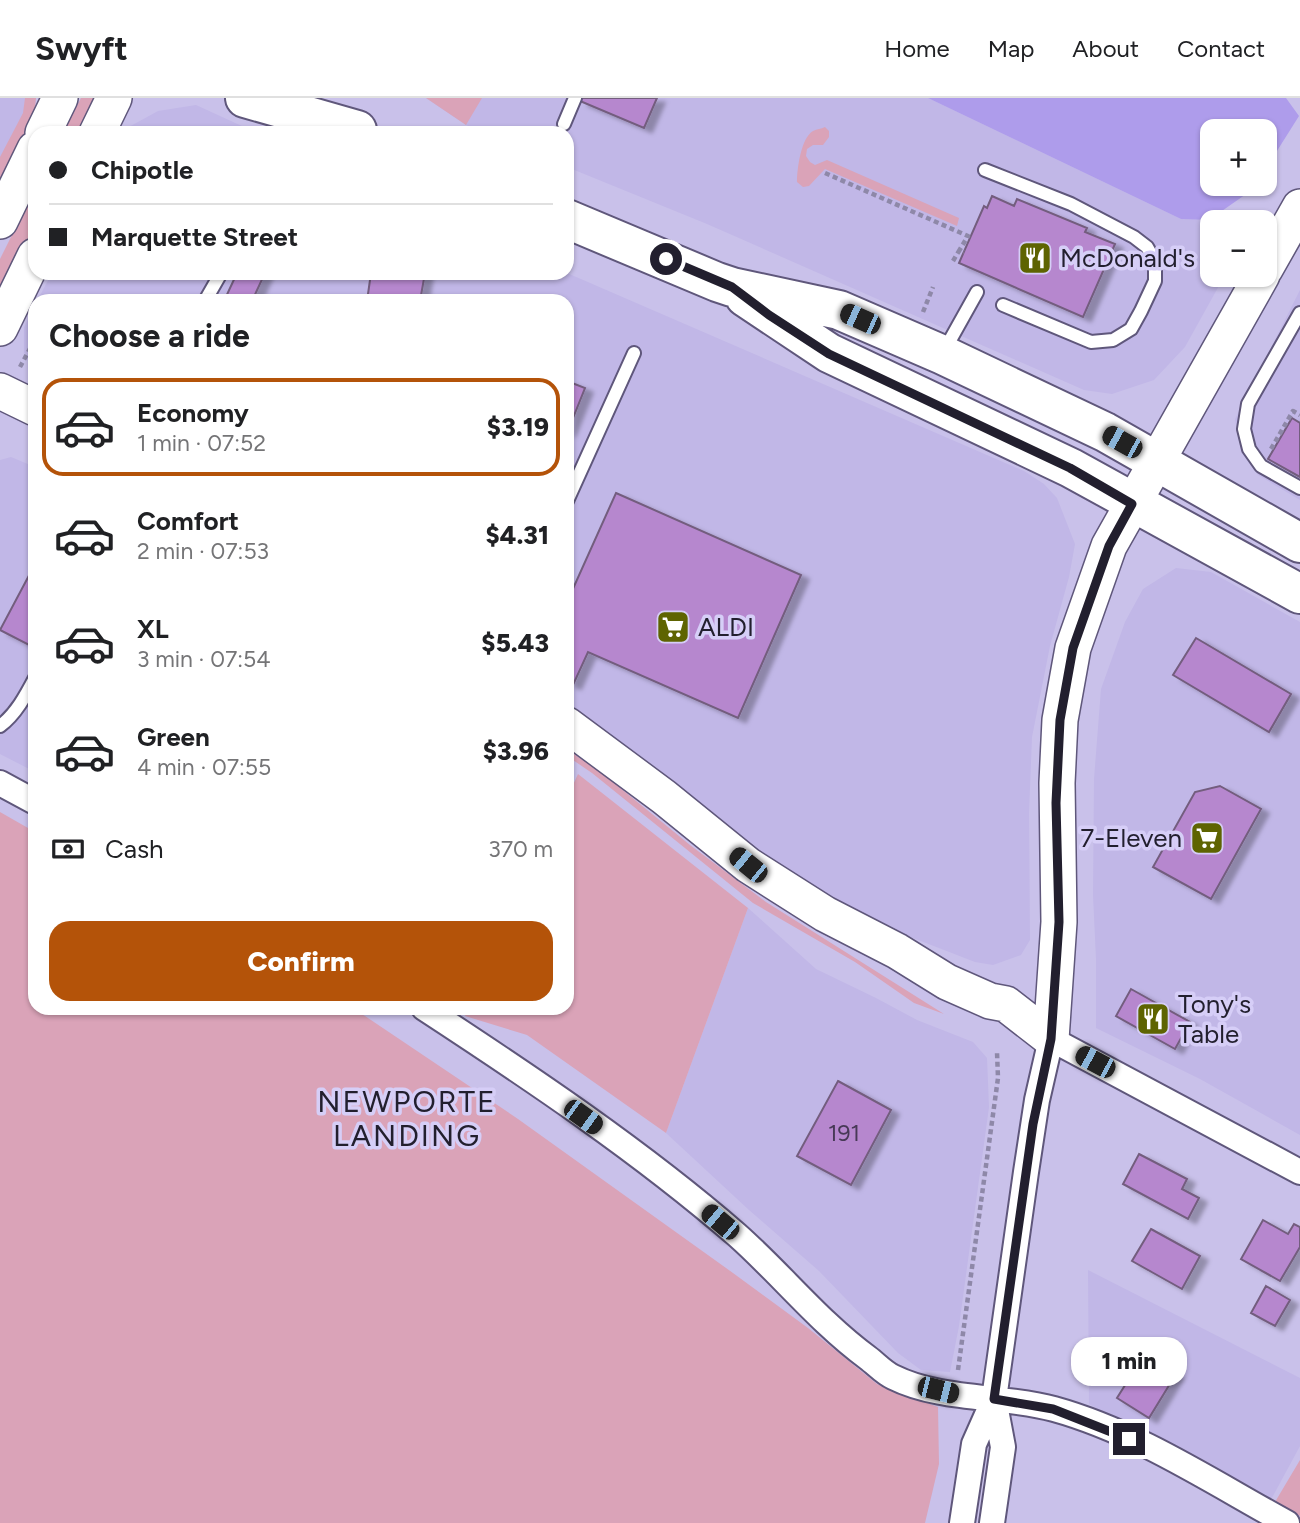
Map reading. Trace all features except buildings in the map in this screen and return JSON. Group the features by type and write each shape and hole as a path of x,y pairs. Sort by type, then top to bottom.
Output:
{"main road":[{"path":"244,98 339,126"},
{"path":"299,98 348,126"},
{"path":"574,222 732,287 839,310 943,355 1105,432 1300,543"},
{"path":"732,287 829,354 1070,468 1300,594"}],"street":[{"path":"46,126 60,98"},
{"path":"100,126 114,98"},
{"path":"0,221 28,163"},
{"path":"1277,248 1300,207"},
{"path":"1,327 28,271"},
{"path":"962,1523 974,1444 994,1399 1033,1124 1051,1039 1059,922 1056,803 1060,720 1073,648 1109,546 1155,460 1255,287"},
{"path":"574,730 664,797 748,865 825,914 897,951 947,982 990,1001 1006,1004 1051,1039 1300,1172"},
{"path":"0,783 28,798"},
{"path":"435,1015 522,1073 683,1190 739,1237 838,1336 893,1377 954,1394 1053,1409 1105,1428 1154,1450 1287,1523"},
{"path":"992,1523 1003,1447 994,1399"}],"lane":[{"path":"564,124 575,98"},
{"path":"985,170 1071,204 1134,237 1147,247 1154,261 1155,281 1141,311 1131,329 1113,340 1091,342 1003,305"},
{"path":"943,355 977,292"},
{"path":"1300,313 1248,404 1244,429 1249,449 1261,466 1300,488"},
{"path":"574,486 634,353"},
{"path":"0,726 9,720 28,689"},
{"path":"0,714 16,709"}],"path":[{"path":"825,173 968,236 962,252 953,261"},
{"path":"919,322 933,287"},
{"path":"1,327 28,340"},
{"path":"13,398 28,357"},
{"path":"1261,466 1293,411 1300,415"},
{"path":"954,1394 999,1078 997,1052"}],"shaded area":[{"path":"0,98 36,98 34,118 0,185"},
{"path":"25,98 36,98 34,118 0,185 0,157 23,113"},
{"path":"81,98 98,98 84,126 67,126"},
{"path":"426,98 928,98 1181,219 1200,220 1200,287 1218,287 1185,347 1154,380 1112,394 1084,390 707,224 574,170 574,126 468,126"},
{"path":"426,98 482,98 466,125"},
{"path":"928,98 1286,98 1299,116 1277,151 1277,119 1200,119 1200,196 1243,196 1223,210 1200,210 1200,220 1181,219"},
{"path":"196,105 242,126 131,126 158,111"},
{"path":"825,127 829,131 829,137 823,145 813,145 807,149 806,156 810,162 815,165 827,160 959,218 957,226 825,169 809,186 803,187 797,182 805,140 813,131"},
{"path":"28,203 28,238 0,294 0,259"},
{"path":"574,276 1024,471 1044,484 1057,498 1075,544 1050,646 1032,737 1029,813 1030,940 1021,955 993,965 975,962 877,924 789,873 657,768 574,708 574,294 41,294 48,280 574,280"},
{"path":"1300,290 1300,500 1258,475 1241,452 1235,419"},
{"path":"28,319 28,361 24,352 24,327"},
{"path":"11,457 28,464 28,768 0,754 0,460"},
{"path":"1176,568 1211,572 1300,622 1300,1135 1200,1079 1096,1028 1094,779 1101,689 1125,622 1143,589"},
{"path":"574,754 766,902 944,1014 914,1003 855,962 753,903 574,761"},
{"path":"578,774 748,908 666,1133 527,1035 465,1016 574,1015 574,783"},
{"path":"0,812 28,828 28,1015 363,1015 518,1119 733,1273 808,1328 877,1384 938,1407 939,1464 925,1523 0,1523"},
{"path":"748,908 816,969 917,1020 973,1042 987,1058 989,1107 959,1326 950,1372 921,1370 898,1353 819,1271 666,1133"},
{"path":"1088,1270 1300,1378 1300,1446 1267,1507 1089,1404"},
{"path":"1300,1460 1300,1516 1275,1502"}],"place":[{"name":"McDonald's","path":"1035,258"},
{"name":"ALDI","path":"673,627"},
{"name":"7-Eleven","path":"1207,838"},
{"name":"Tony's Table","path":"1153,1019"}],"district":[{"name":"NEWPORTE LANDING","path":"407,1118"}],"route":[{"path":"666,259 732,287 829,354 1084,474 1132,504 1109,546 1073,648 1060,720 1056,803 1059,922 1051,1039 1033,1124 994,1399 1053,1409 1129,1439"}]}
